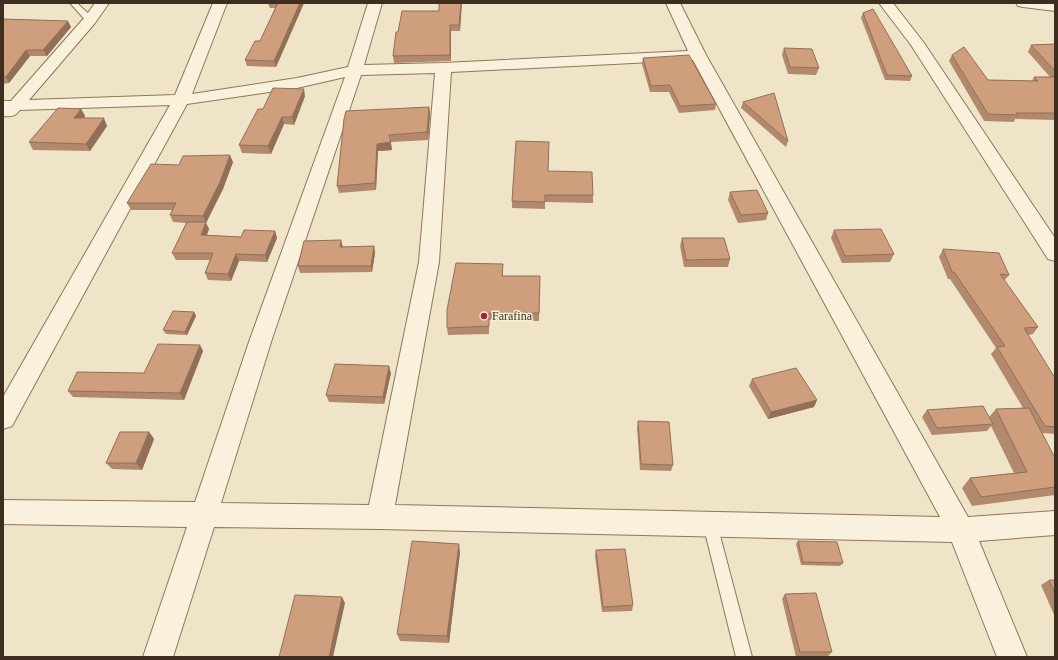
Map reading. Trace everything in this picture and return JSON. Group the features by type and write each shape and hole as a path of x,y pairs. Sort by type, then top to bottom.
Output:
{"street":[{"path":"3,121 9,106 90,20 102,3"},
{"path":"3,419 181,100 220,3"},
{"path":"158,657 261,339 355,70 375,3"},
{"path":"673,3 698,55 961,530 1012,657"},
{"path":"886,3 917,42 1053,250"},
{"path":"1023,3 1055,8"},
{"path":"9,106 181,100 298,83 355,70 443,68 698,55"},
{"path":"380,516 429,262 443,68"},
{"path":"3,512 380,516 961,530 1055,524"}],"lane":[{"path":"73,3 90,20"},
{"path":"710,524 744,657"}],"building":[{"path":"278,3 300,3 274,61 245,60 255,41 260,41"},
{"path":"439,3 461,3 459,25 450,25 450,55 393,56 396,32 398,32 402,11 439,11"},
{"path":"873,9 912,76 887,75 863,13"},
{"path":"3,19 68,21 43,50 26,50 6,77 3,77"},
{"path":"1055,44 1055,71 1031,45"},
{"path":"964,47 988,80 1038,81 1034,77 1055,77 1055,113 1016,113 1018,115 988,114 952,55"},
{"path":"784,48 812,49 819,68 790,67"},
{"path":"689,55 716,104 680,106 670,85 651,86 643,58"},
{"path":"273,88 304,89 292,117 282,117 268,146 239,145 258,109 263,109"},
{"path":"774,93 788,141 743,102"},
{"path":"429,107 427,132 389,135 391,142 377,144 375,183 337,186 346,111"},
{"path":"58,108 81,109 74,118 104,118 86,144 29,142"},
{"path":"516,141 549,142 548,171 592,172 593,195 545,195 545,202 512,201"},
{"path":"230,155 220,182 203,216 170,215 176,203 127,203 151,164 179,165 183,156"},
{"path":"757,190 768,213 741,215 730,192"},
{"path":"187,222 206,222 201,235 241,237 244,230 275,231 265,255 236,254 228,274 205,273 213,253 172,253"},
{"path":"881,229 894,254 845,256 834,230"},
{"path":"682,238 724,238 730,259 686,260"},
{"path":"341,240 340,247 374,246 371,266 298,266 304,241"},
{"path":"943,249 999,253 1009,275 1000,274 1038,327 1024,328 1055,378 1055,427 1045,426 997,347 1005,346 954,272 952,272"},
{"path":"456,263 503,264 502,276 540,276 539,313 489,313 489,326 447,328 447,310"},
{"path":"173,311 194,312 185,332 163,330"},
{"path":"158,344 200,345 180,393 68,391 77,372 144,373"},
{"path":"335,364 389,366 383,397 326,395"},
{"path":"796,368 817,400 771,412 752,379"},
{"path":"983,406 993,424 937,428 927,410"},
{"path":"1029,408 1055,458 1055,487 981,497 970,478 1027,472 996,409"},
{"path":"638,421 669,422 673,465 641,464"},
{"path":"120,432 149,432 136,463 106,463"},
{"path":"412,541 459,544 447,636 397,634"},
{"path":"798,541 837,542 843,563 803,562"},
{"path":"625,549 633,605 603,607 596,550"},
{"path":"1049,580 1055,580 1055,593"},
{"path":"816,593 832,652 800,652 785,594"},
{"path":"295,595 342,597 329,657 279,657"}],"place":[{"name":"Farafina","path":"484,316"}]}
